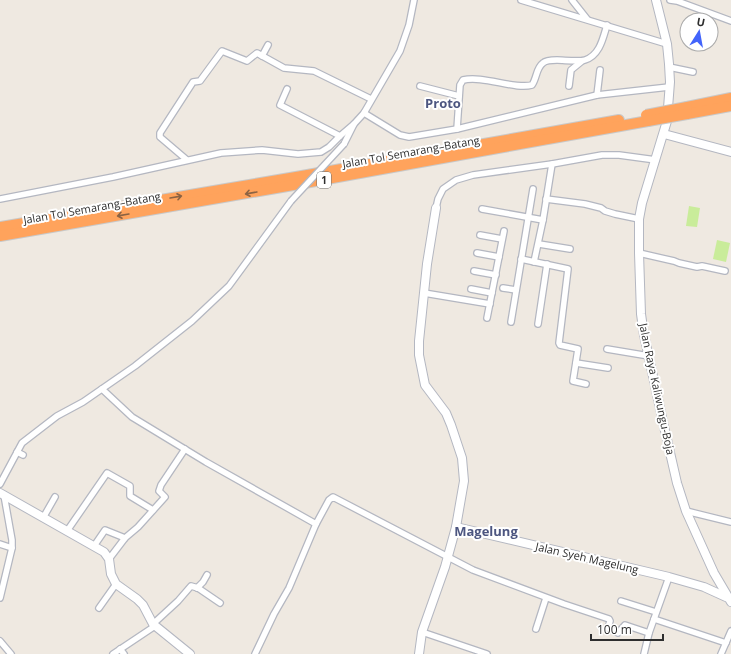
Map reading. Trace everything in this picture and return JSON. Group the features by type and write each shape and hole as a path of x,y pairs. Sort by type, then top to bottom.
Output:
{"highway":[{"name":"Jalan Tol Semarang–Batang","path":"687,111 731,98"},
{"name":"Jalan Tol Semarang–Batang","path":"0,227 687,111 731,106"},
{"name":"Jalan Tol Semarang–Batang","path":"0,236 299,184 647,118"}],"street":[{"path":"0,199 113,177 227,152 262,150 294,154 321,152 329,147 364,113 400,51 410,24 414,0"},
{"path":"521,0 667,44"},
{"path":"572,0 587,19"},
{"name":"Jalan Raya Kaliwungu-Boja","path":"656,0 667,44 669,87 667,121 656,160 645,190 640,219 639,253 641,314 656,396 661,411 676,478 686,511 714,573 730,601"},
{"path":"670,0 677,1 731,21"},
{"path":"569,86 571,70 597,52 607,25"},
{"path":"262,56 268,45"},
{"path":"187,160 159,135 193,82 200,81 222,51 247,60 255,54 287,68 314,71 371,99"},
{"path":"457,129 459,96 461,82 463,80 467,79 528,86 532,85 540,65 544,62 552,60 582,61"},
{"path":"669,67 692,72"},
{"path":"597,95 600,70"},
{"path":"420,86 459,96"},
{"path":"364,113 400,135 409,138 457,129 597,95 669,87"},
{"path":"287,89 280,105 340,136"},
{"path":"0,484 23,442 46,424 102,389 135,366 182,330 229,286 291,201 344,144 354,124"},
{"path":"664,134 731,152"},
{"path":"419,654 422,632 448,556 456,526 462,493 463,466 460,449 449,419 442,406 425,385 419,357 419,341 427,264 438,199 443,190 456,180 473,175 606,155 619,155 656,160"},
{"path":"534,262 539,244 552,164"},
{"path":"511,322 533,190"},
{"path":"546,199 585,204 601,208 614,214 640,219"},
{"path":"482,209 543,220"},
{"path":"487,318 504,230"},
{"path":"480,235 502,239"},
{"path":"539,244 570,249"},
{"path":"477,253 499,257"},
{"path":"639,253 674,261 680,264 702,266 725,271"},
{"path":"521,259 568,269 559,343 560,345 578,349 573,381 586,384"},
{"path":"538,324 547,264"},
{"path":"474,271 496,274"},
{"path":"503,288 516,290"},
{"path":"471,290 492,293"},
{"path":"424,293 490,304"},
{"path":"607,349 649,356"},
{"path":"576,363 608,368"},
{"path":"102,389 132,417 185,450 316,524"},
{"path":"109,559 125,538 138,527 165,497 159,491 161,485 185,450"},
{"path":"17,452 23,455"},
{"path":"67,531 108,473 130,486 130,496 153,510"},
{"path":"2,494 104,552 109,559 111,574 116,584 138,598 154,625 190,654"},
{"path":"0,598 2,582 12,548 12,540 2,494"},
{"path":"43,518 55,497"},
{"path":"255,654 274,614 289,588 316,524 330,499 336,498 473,570 546,598 609,619 610,621 608,628 618,633 625,625 649,633"},
{"path":"686,511 731,522"},
{"name":"Jalan Syeh Magelung","path":"456,526 668,577 710,590 724,596 730,601"},
{"path":"94,546 105,530 125,538"},
{"path":"0,544 12,548"},
{"path":"197,588 207,575"},
{"path":"644,654 649,633 668,577"},
{"path":"99,608 116,584"},
{"path":"113,654 138,638 154,625 178,601 190,586 197,588 220,603"},
{"path":"536,629 546,598"},
{"path":"622,601 656,612"},
{"path":"654,619 726,642"},
{"path":"422,632 487,654"},
{"path":"721,654 731,632"},
{"path":"0,641 11,654"},
{"path":"120,649 124,654"}],"green space":[{"path":"689,206 700,208 697,227 686,226"},
{"path":"717,240 730,243 726,262 713,259"}],"district":[{"name":"Proto","path":"443,103"},
{"name":"Magelung","path":"486,531"}]}
